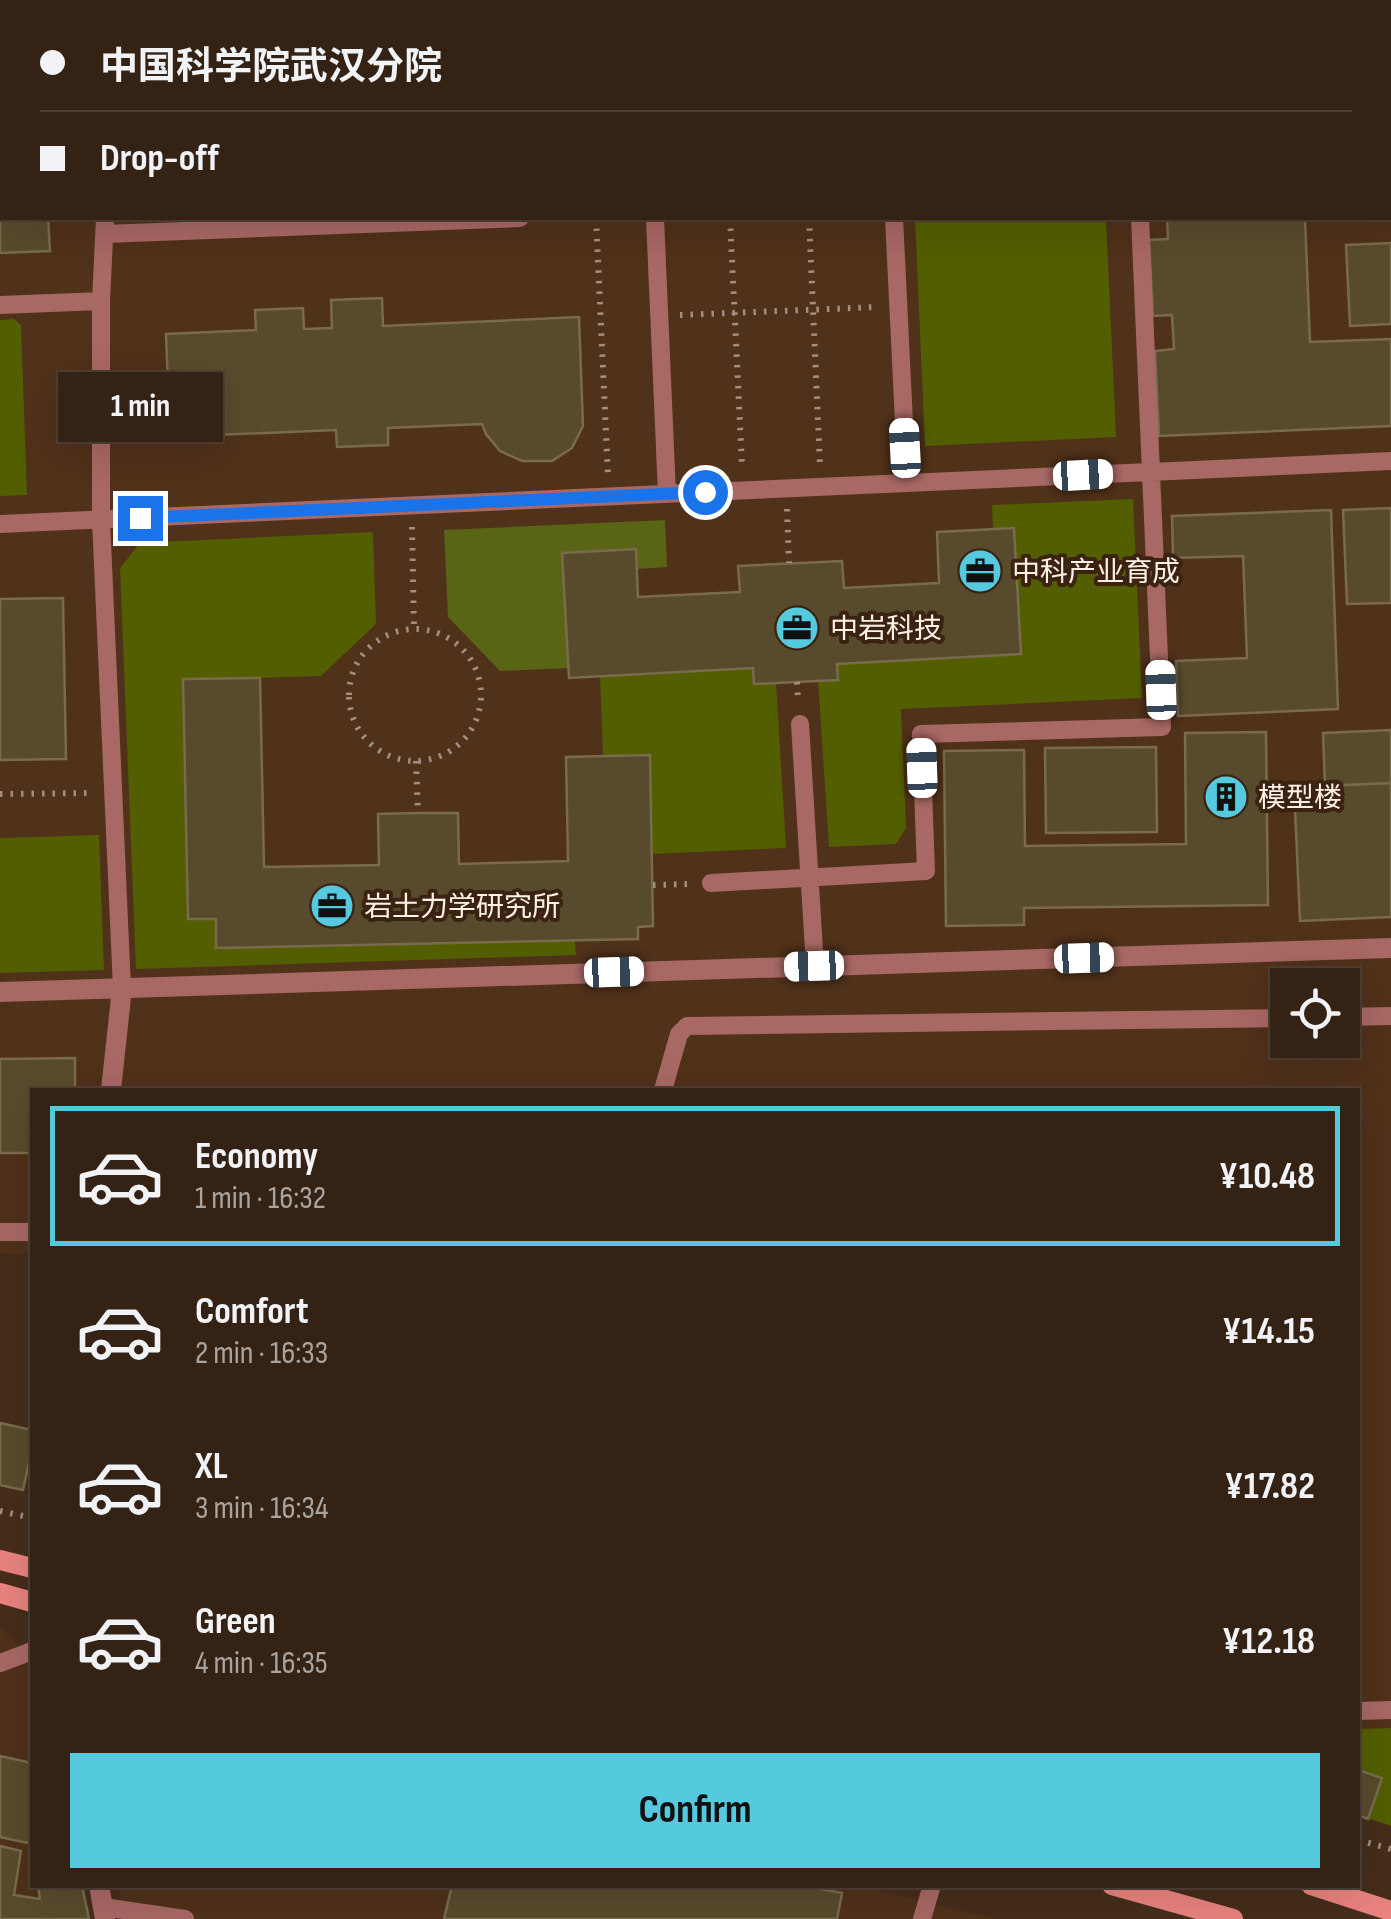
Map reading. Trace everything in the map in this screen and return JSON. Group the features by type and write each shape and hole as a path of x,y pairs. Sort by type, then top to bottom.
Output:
{"main road":[{"path":"0,1560 30,1568"},
{"path":"0,1593 30,1601"},
{"path":"1123,1888 1233,1919"},
{"path":"1320,1888 1391,1911"}],"street":[{"path":"0,992 1391,948"},
{"path":"111,1088 122,988"},
{"path":"100,1888 104,1913"}],"lane":[{"path":"122,988 101,520 105,226 416,220"},
{"path":"655,220 667,494"},
{"path":"894,220 907,483"},
{"path":"711,883 926,871 921,734 1162,727 1154,472 1140,220"},
{"path":"0,305 101,301"},
{"path":"0,524 1391,461"},
{"path":"800,724 814,966"},
{"path":"1360,1017 1391,1016"},
{"path":"664,1088 678,1034 686,1026 1270,1018"},
{"path":"0,1232 30,1232"},
{"path":"0,1663 30,1652"},
{"path":"1360,1711 1391,1710"},
{"path":"922,1919 931,1888"},
{"path":"104,1913 185,1919"}],"path":[{"path":"596,220 609,496"},
{"path":"730,220 744,490"},
{"path":"808,220 821,486"},
{"path":"659,316 898,306"},
{"path":"786,488 789,563"},
{"path":"411,506 414,628"},
{"path":"414,628 438,632 458,644 472,662 480,683 480,706 472,728 448,751 416,761 395,758 361,734 348,694 361,655 376,640 414,628"},
{"path":"416,761 418,813"},
{"path":"0,794 114,793"},
{"path":"653,885 711,883"},
{"path":"0,1511 30,1518"},
{"path":"1360,1841 1391,1849"}],"shaded area":[{"path":"0,220 1391,220 1391,1728 1360,1729 1360,1088 30,1088 30,1253 0,1253"},
{"path":"0,1627 30,1658 30,1888 75,1888 0,1919"},
{"path":"119,1888 868,1888 997,1919 124,1919"}],"green space":[{"path":"915,220 1106,220 1116,437 925,446"},
{"path":"14,319 21,325 27,495 0,496 0,320"},
{"path":"1133,499 1142,698 901,709 906,828 896,844 829,847 818,680 837,664 1020,654 1014,529 993,529 992,505"},
{"path":"665,520 667,567 637,569 636,550 563,553 568,668 500,671 448,617 444,530"},
{"path":"373,532 376,624 321,676 183,680 188,918 216,919 217,948 575,941 576,955 136,969 120,568 140,543"},
{"path":"753,668 755,684 776,683 786,848 652,854 650,756 603,756 600,676"},
{"path":"99,835 104,970 0,973 0,838"},
{"path":"1391,1728 1391,1826 1360,1816 1360,1729"}],"building":[{"path":"0,220 48,220 50,251 0,253"},
{"path":"1167,220 1305,220 1310,342 1391,339 1391,426 1159,436 1155,351 1174,349 1172,315 1153,316 1149,240 1168,239"},
{"path":"1391,243 1391,324 1350,326 1346,245"},
{"path":"382,298 383,326 579,317 583,426 572,448 552,461 522,461 500,451 482,424 388,428 388,445 337,447 336,430 170,437 166,334 256,330 255,310 303,308 304,329 332,328 331,300"},
{"path":"1391,508 1391,603 1347,604 1343,510"},
{"path":"1331,510 1338,709 1178,716 1176,661 1247,658 1243,556 1173,558 1172,516"},
{"path":"1014,528 1021,654 837,664 838,680 754,684 753,668 569,678 562,553 636,549 638,597 740,592 738,566 842,561 844,588 939,583 937,532"},
{"path":"63,598 66,759 0,760 0,599"},
{"path":"260,678 264,867 379,865 378,814 418,813 458,813 459,864 568,861 566,757 650,755 653,926 638,927 638,939 216,948 216,919 188,919 183,679"},
{"path":"1391,730 1391,783 1325,786 1323,733"},
{"name":"模型楼","path":"1266,732 1268,905 1024,908 1024,925 946,926 944,751 1024,750 1025,846 1186,844 1185,733"},
{"path":"1156,747 1157,832 1046,833 1045,748"},
{"path":"1391,783 1391,917 1300,921 1294,787"},
{"path":"75,1058 75,1088 30,1088 30,1153 0,1153 0,1059"},
{"path":"0,1423 30,1430 30,1458 23,1490 0,1485"},
{"path":"0,1756 30,1763 30,1844 0,1837"},
{"path":"1360,1771 1382,1778 1368,1819 1360,1816"},
{"path":"0,1846 21,1851 14,1895 40,1899 38,1888 83,1888 89,1919 0,1919"},
{"path":"451,1888 815,1888 842,1893 837,1919 444,1919"}],"place":[{"name":"中科产业育成","path":"980,571"},
{"name":"中岩科技","path":"797,628"},
{"name":"模型楼","path":"1226,797"},
{"name":"岩土力学研究所","path":"332,906"}],"route":[{"path":"140,518 705,492"}]}
